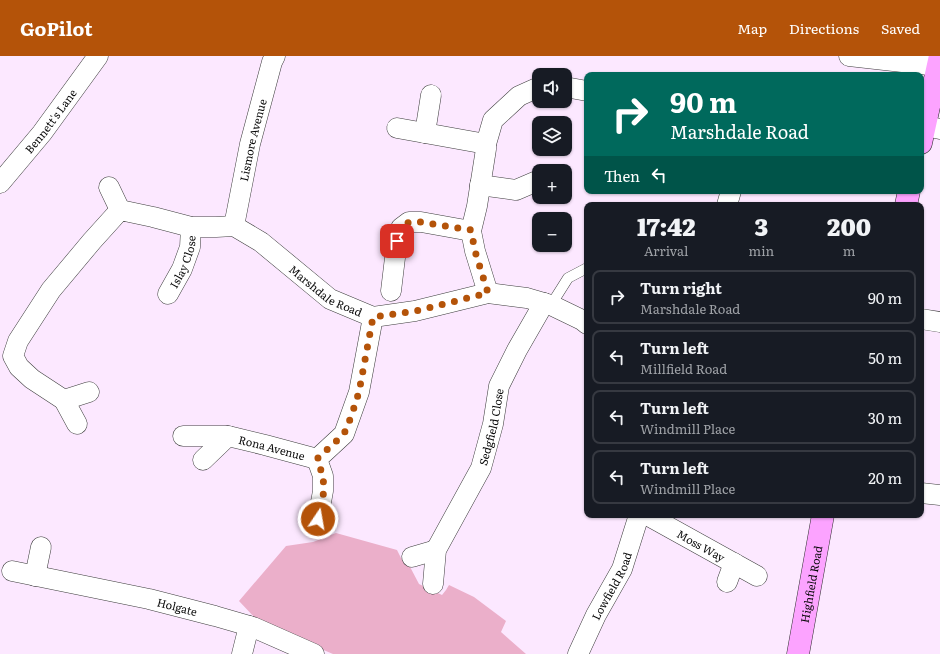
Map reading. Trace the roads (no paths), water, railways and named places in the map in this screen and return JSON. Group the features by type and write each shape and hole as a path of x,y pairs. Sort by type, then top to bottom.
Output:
{"street":[{"name":"Bennett's Lane","path":"0,183 42,133 98,56"},
{"name":"Lismore Avenue","path":"234,226 250,144 272,62 276,56"},
{"path":"849,56 939,61 929,133"},
{"path":"572,88 584,90"},
{"path":"488,293 475,251 471,230 477,206 486,144 493,120 519,96 532,90"},
{"path":"425,133 431,96"},
{"path":"397,128 486,144"},
{"path":"480,185 516,190 532,183"},
{"path":"109,187 120,210"},
{"path":"120,210 191,227 234,226"},
{"path":"77,424 64,400 32,379 19,367 13,356 18,341 51,290 120,210"},
{"path":"391,291 397,241 401,228 409,222 421,222 471,230"},
{"name":"Marshdale Road","path":"234,226 261,242 330,299 373,317 416,311 488,293 527,298 548,304 584,322"},
{"name":"Islay Close","path":"168,294 182,269 190,247 191,227"},
{"name":"Sedgfield Close","path":"433,584 436,550 481,468 493,424 499,386 517,350 548,304"},
{"name":"Rona Avenue","path":"317,459 344,434 359,392 373,317"},
{"path":"924,319 940,322"},
{"path":"64,400 89,392"},
{"name":"Rona Avenue","path":"183,436 228,436 317,459"},
{"name":"Rona Avenue","path":"203,460 228,436"},
{"name":"Rona Avenue","path":"317,459 323,476 324,491 318,519"},
{"path":"924,493 940,495"},
{"name":"Lowfield Road","path":"578,654 596,615 622,569 638,518"},
{"name":"Moss Way","path":"653,518 757,576"},
{"name":"Highfield Road","path":"798,654 822,518"},
{"path":"35,576 41,547"},
{"path":"412,557 436,550"},
{"name":"Moss Way","path":"727,582 734,563"},
{"name":"Holgate","path":"12,571 149,599 249,626 314,654"},
{"path":"242,654 249,626"}],"lane":[{"path":"548,304 568,278 584,270"}]}
